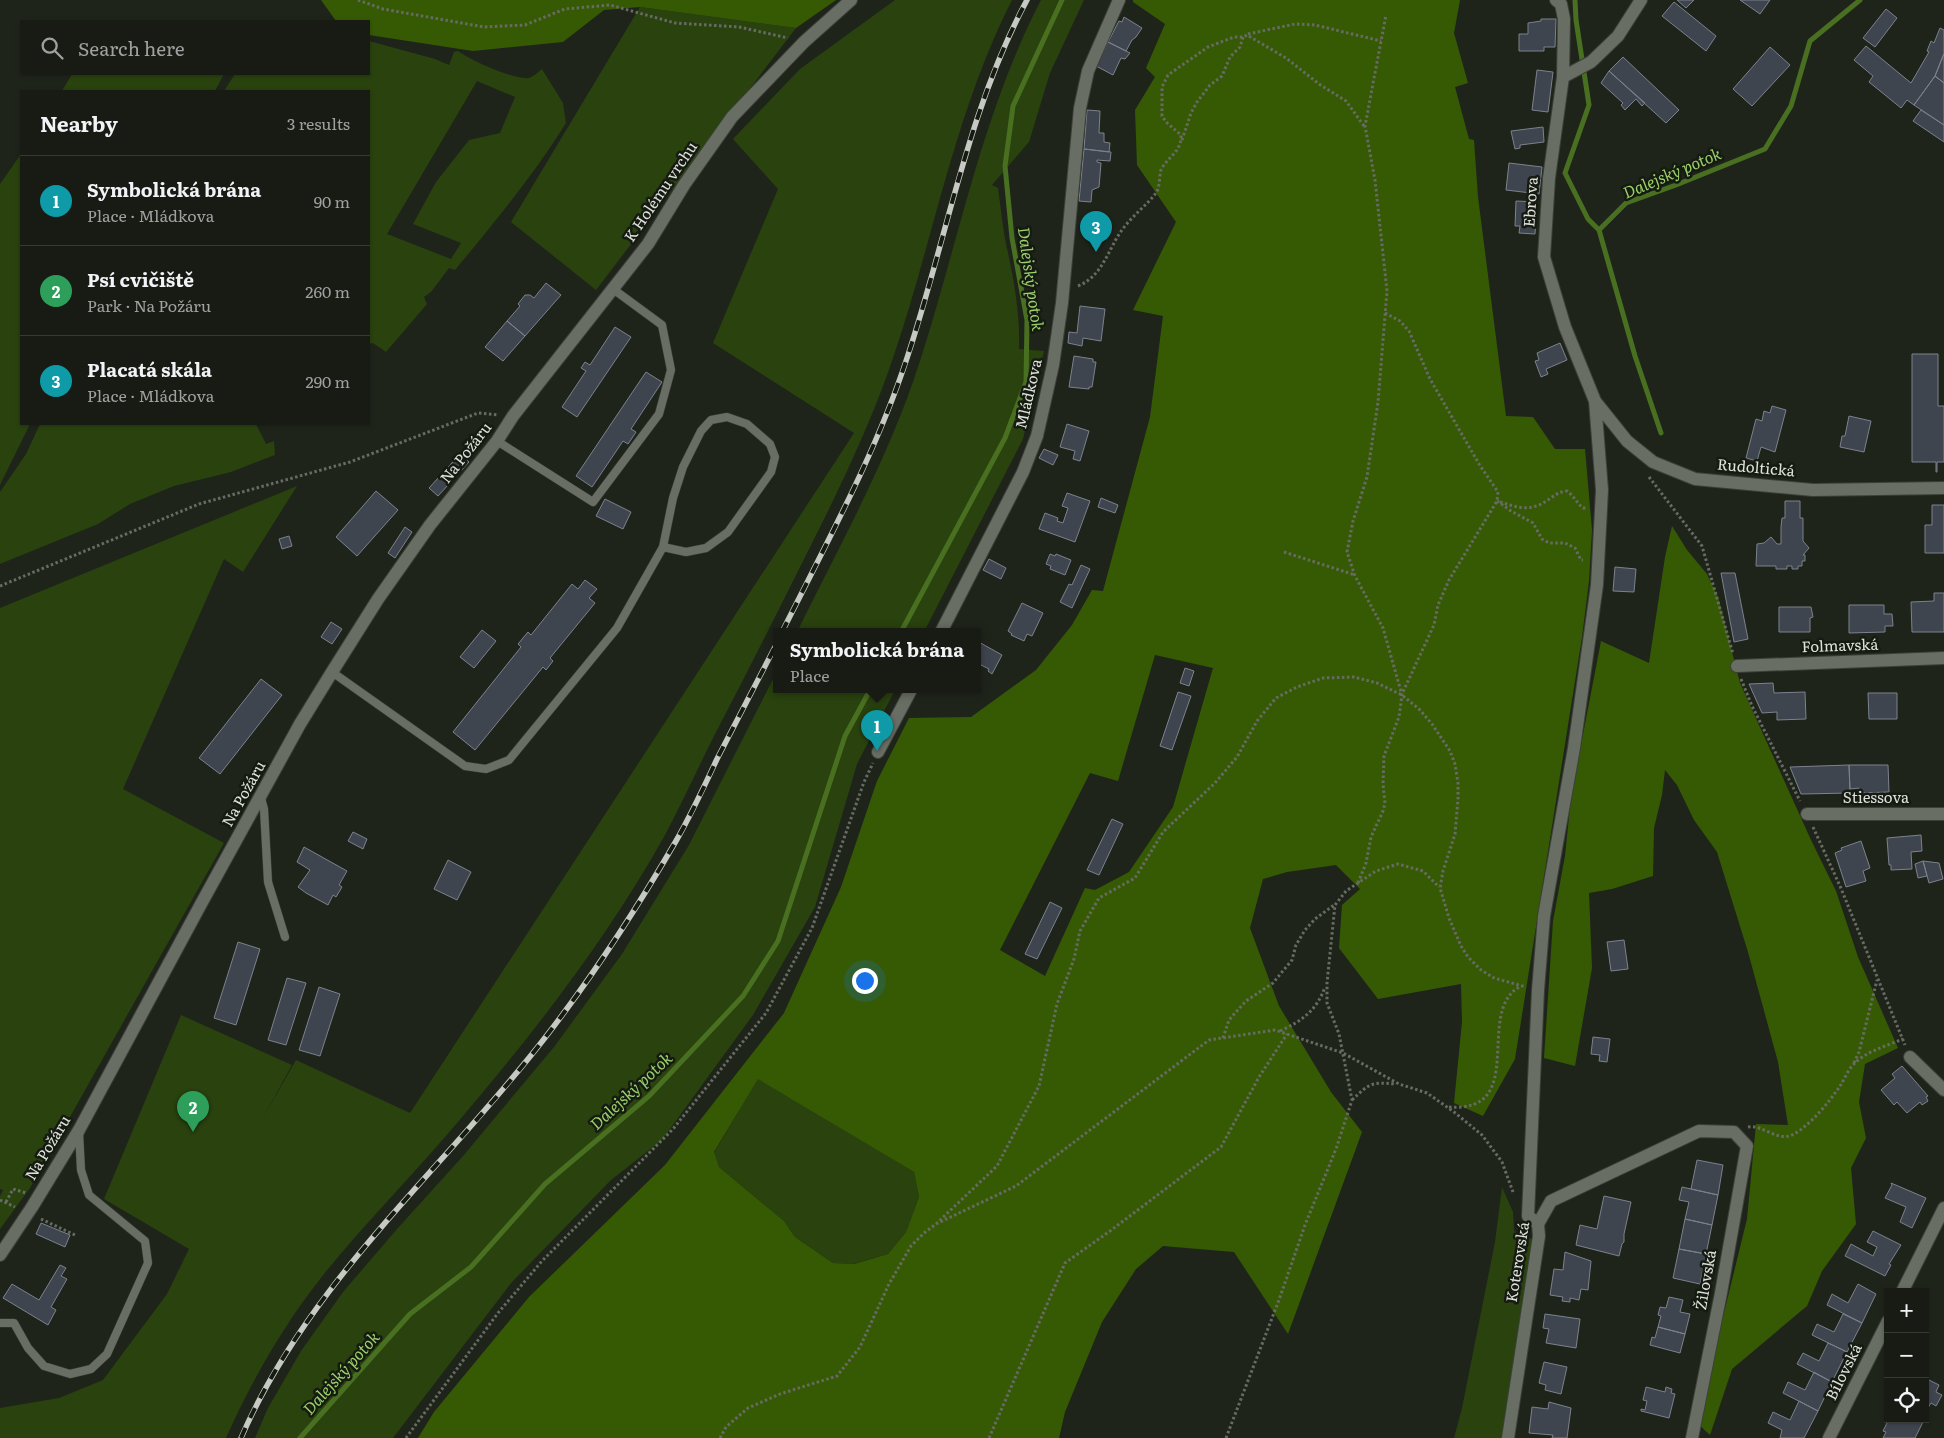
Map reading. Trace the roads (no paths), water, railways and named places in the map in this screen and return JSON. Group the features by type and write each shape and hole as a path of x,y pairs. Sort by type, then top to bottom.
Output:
{"street":[{"name":"K Holému vrchu","path":"514,416 648,244 684,185 732,117 804,42 851,0"},
{"name":"Mládkova","path":"943,628 1022,472 1037,436 1053,365 1064,290 1080,108 1088,71 1119,0"},
{"name":"Ebrova","path":"1556,0 1561,4 1564,19 1568,74 1549,178 1544,257 1565,327 1595,401"},
{"path":"1568,74 1591,62 1618,36 1638,1"},
{"path":"1533,1220 1538,990 1544,916 1574,748 1589,649 1598,565 1602,490 1595,401"},
{"name":"Rudoltická","path":"1595,401 1628,441 1653,462 1695,479 1813,490 1944,488"},
{"name":"Na Požáru","path":"0,1255 32,1207 78,1130 300,724 378,599 430,525 497,441 514,416"},
{"name":"Folmavská","path":"1736,666 1944,658"},
{"path":"878,752 909,693"},
{"name":"Stiessova","path":"1807,814 1944,814"},
{"path":"1910,1057 1944,1090"},
{"name":"Koterovská","path":"1508,1438 1539,1236 1533,1220 1550,1201 1699,1131 1736,1134"},
{"name":"Žilovská","path":"1692,1438 1721,1294 1747,1146 1736,1134"},
{"path":"1904,1288 1944,1208"},
{"name":"Bílovská","path":"1829,1438 1884,1328"}],"lane":[{"path":"497,441 593,502 659,414 671,370 662,325 613,288"},
{"path":"332,672 466,766 486,770 508,760 617,628 663,547 673,498 683,466 701,431 711,420 727,417 747,424 770,444 775,457 771,472 728,532 706,548 686,552 663,547"},
{"path":"260,798 264,809 268,882 285,938"},
{"path":"0,1323 14,1323 28,1348 44,1366 70,1374 92,1369 106,1354 148,1263 145,1241 89,1195 81,1170 78,1130"}],"waterway":[{"name":"Dalejský potok","path":"903,628 1005,438 1026,382 1027,320 1012,238 1005,166 1013,106 1062,0"},
{"name":"Dalejský potok","path":"1575,0 1576,20 1589,105 1565,173 1588,219 1599,230 1626,203 1765,149 1791,106 1810,41 1860,0"},
{"path":"1599,230 1635,356 1661,433"},
{"name":"Dalejský potok","path":"300,1438 410,1314 471,1267 545,1184 649,1096 743,996 778,941 845,736 868,693"}],"railway":[{"path":"784,628 850,497 895,393 921,313 973,131 1006,43 1027,0"},
{"path":"241,1438 269,1381 303,1328 340,1278 379,1230 504,1088 580,991 645,892 682,831 773,651"}],"place":[{"name":"Placatá skála","path":"1096,252"},
{"name":"Symbolická brána","path":"877,751"},
{"name":"Psí cvičiště","path":"193,1132"}]}
